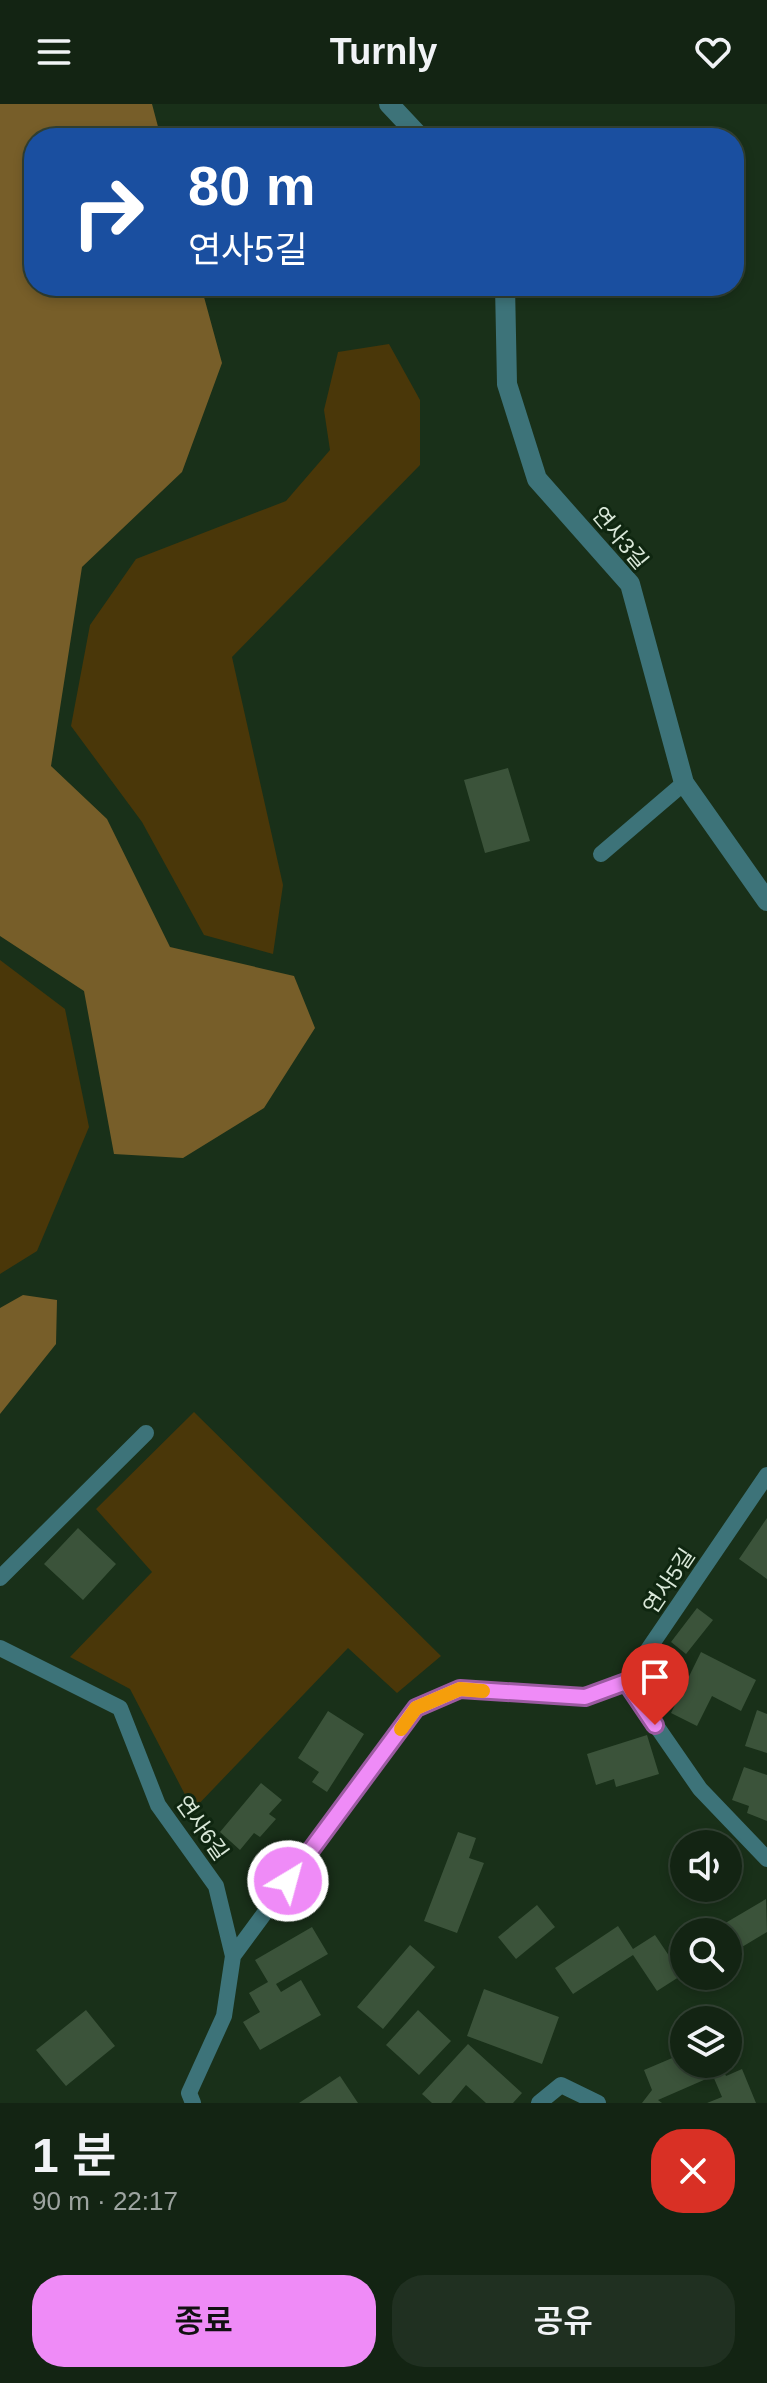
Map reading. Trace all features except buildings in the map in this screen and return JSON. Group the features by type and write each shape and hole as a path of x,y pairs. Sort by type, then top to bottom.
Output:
{"street":[{"path":"389,104 412,128"},
{"name":"연사3길","path":"505,296 507,384 537,479 630,584 684,783 767,901"}],"lane":[{"path":"601,854 684,783"},
{"path":"0,1578 146,1433"},
{"name":"연사5길","path":"626,1682 767,1475"},
{"name":"연사6길","path":"0,1648 120,1708 158,1805 216,1886 233,1956 224,2016 189,2093 193,2103"},
{"path":"233,1956 416,1708 460,1689 585,1697 626,1682 700,1789 767,1859"},
{"path":"539,2103 561,2085 598,2103"}],"shaded area":[{"path":"0,104 152,104 158,128 24,128 24,296 204,296 222,363 182,472 82,567 51,766 107,819 170,947 294,976 315,1028 264,1108 183,1158 114,1154 84,991 0,936"},
{"path":"389,344 420,400 420,465 232,657 283,885 273,954 204,935 142,822 71,726 90,625 136,559 286,501 330,450 324,410 338,352"},
{"path":"0,960 65,1009 89,1127 37,1251 0,1274"},
{"path":"23,1295 57,1300 56,1344 0,1414 0,1308"},
{"path":"194,1412 441,1656 397,1693 348,1648 193,1810 130,1689 70,1657 152,1572 96,1509"}],"slow traffic":[{"path":"401,1729 416,1708 460,1689 483,1691"}],"route":[{"path":"288,1881 416,1708 460,1689 585,1697 626,1682 655,1725"}]}
